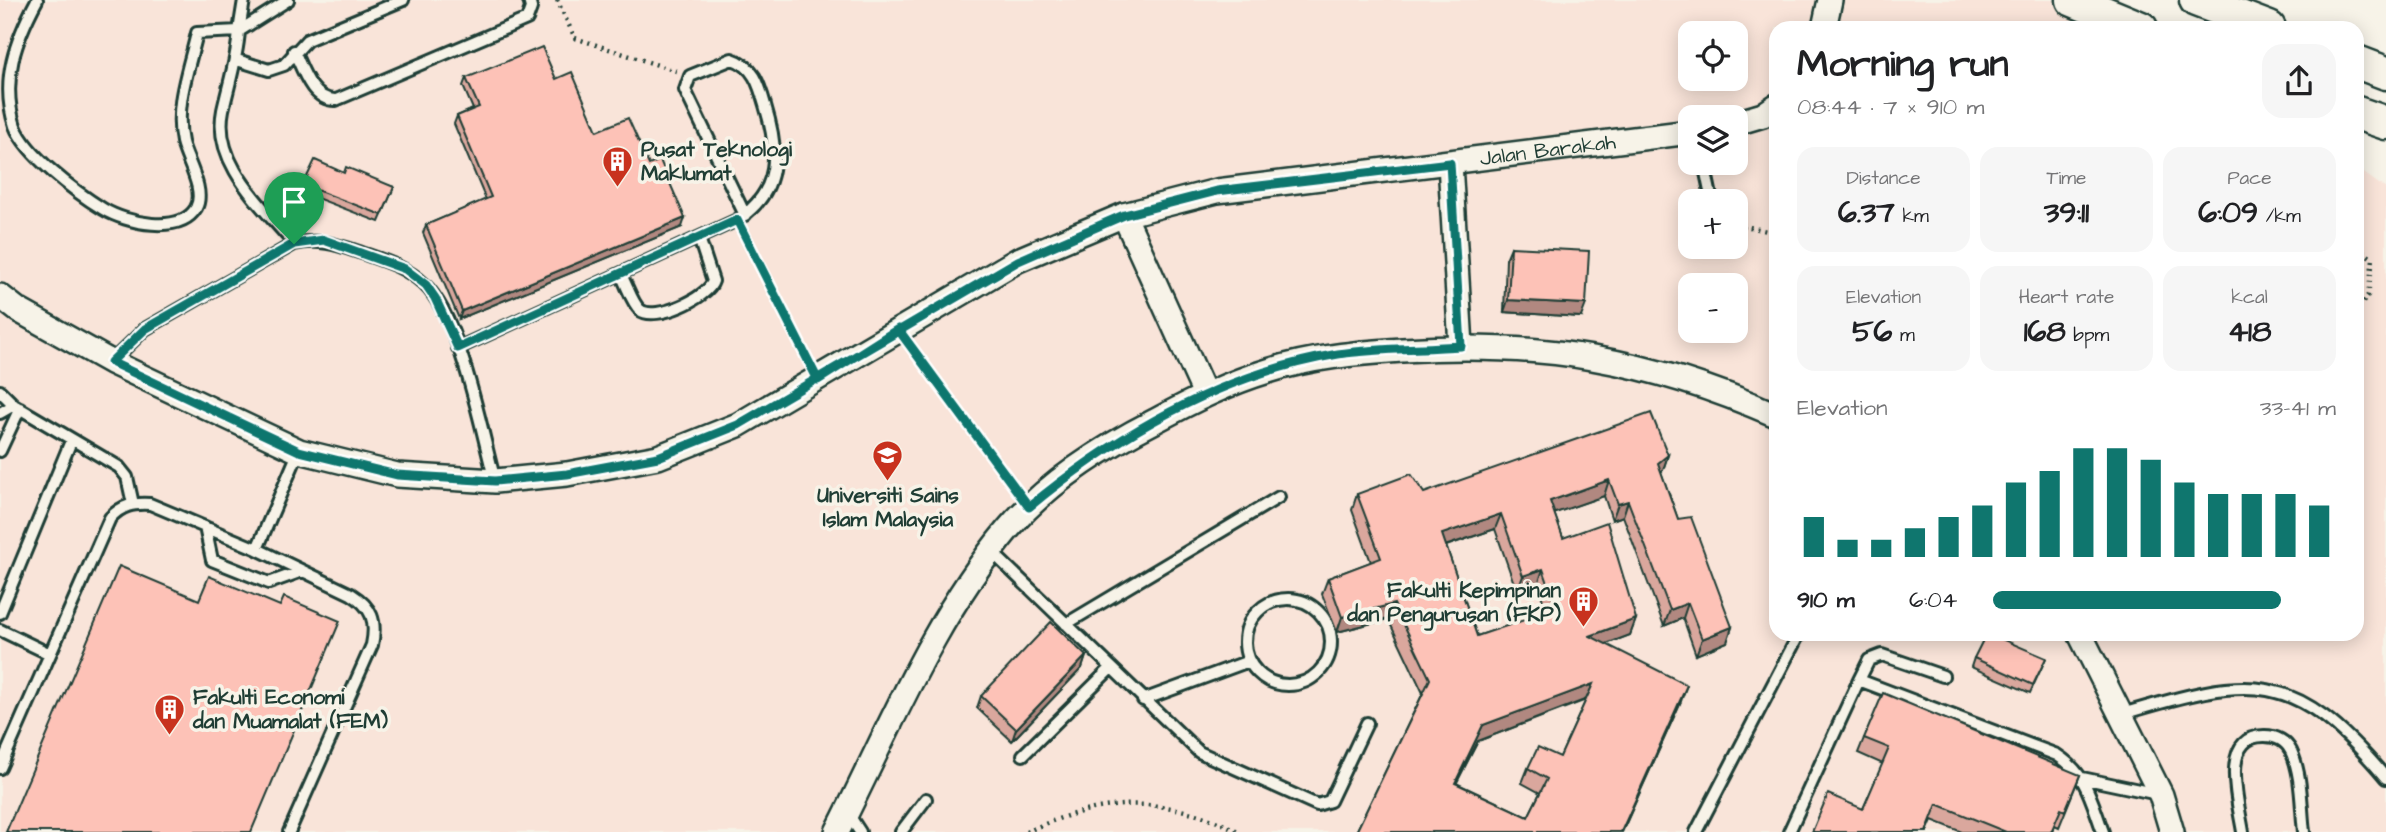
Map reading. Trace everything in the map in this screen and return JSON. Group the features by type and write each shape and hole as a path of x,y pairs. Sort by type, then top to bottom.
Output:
{"street":[{"path":"1826,21 1830,0"},
{"path":"2073,0 2124,21"},
{"path":"2196,0 2251,21"},
{"path":"2364,65 2386,73"},
{"path":"1748,119 1769,111"},
{"name":"Jalan Barakah","path":"0,296 18,310 111,362 299,451 397,475 495,481 567,474 658,457 738,425 1018,261 1124,215 1217,191 1678,134"},
{"path":"1450,163 1461,346"},
{"path":"1124,215 1205,394"},
{"path":"842,822 936,632 991,551 1029,507 1082,464 1118,440 1205,394 1269,370 1339,354 1461,346 1574,352 1664,373 1769,412"},
{"path":"2084,641 2161,795 2172,832"}],"lane":[{"path":"37,0 11,55 9,92 16,127 38,159 104,210 149,223 172,223 187,218 198,206 198,189 185,153 178,116 197,33 239,31 288,0"},
{"path":"244,0 237,60 222,113 223,142 233,169 294,244"},
{"path":"237,60 269,70 284,65 306,40 403,0"},
{"path":"294,51 317,94 328,100 336,100 527,19 531,8 529,0"},
{"path":"458,348 741,218 764,194 775,156 774,134 753,72 744,63 732,59 690,76 685,90 741,218"},
{"path":"621,275 640,309 647,313 663,313 702,296 711,288 713,275 699,237"},
{"path":"111,362 145,329 294,244 324,240 405,269 426,285 435,298 458,348 495,481"},
{"path":"0,391 17,406 71,441 119,467 127,477 134,503"},
{"path":"0,413 17,406"},
{"path":"0,451 17,406"},
{"path":"0,613 71,441"},
{"path":"257,550 299,451"},
{"path":"1066,624 1279,498"},
{"path":"1,762 110,518 118,509 134,503 150,504 302,571 365,603 374,616 375,632 289,832"},
{"path":"205,527 212,559 269,583 302,571"},
{"path":"991,551 1199,752 1317,805 1330,800 1334,795 1367,723"},
{"path":"1283,599 1301,601 1314,608 1329,628 1331,643 1326,663 1310,679 1296,684 1270,681 1250,661 1245,648 1247,628 1255,615 1269,604 1283,599"},
{"path":"0,630 50,654"},
{"path":"1696,832 1795,641"},
{"path":"1789,832 1870,660 1882,655 1943,676"},
{"path":"1143,700 1250,661"},
{"path":"1023,755 1111,668"},
{"path":"1859,680 2057,755 2074,766 2082,778 2103,832"},
{"path":"2122,714 2191,693 2257,687 2281,691 2306,703 2337,726 2386,778"},
{"path":"2243,832 2234,772 2235,757 2251,739 2262,736 2277,737 2291,751 2304,832"},
{"path":"2082,778 2161,795"},
{"path":"901,832 926,799"},
{"path":"842,822 860,832"}],"path":[{"path":"557,0 575,38 690,76"},
{"path":"741,218 818,380"},
{"path":"1748,227 1769,231"},
{"path":"2364,252 2373,259 2368,295 2364,301"},
{"path":"898,329 1029,507"},
{"path":"1026,832 1062,816 1124,803 1183,810 1240,832"}],"shaded area":[{"name":"Universiti Sains Islam Malaysia","path":"0,0 2112,0 2098,21 1769,21 1769,641 2364,641 2364,173 2386,189 2386,832 0,832"}],"building":[{"name":"Pusat Teknologi Maklumat","path":"542,47 556,79 572,72 597,131 628,118 649,165 660,160 685,218 462,311 426,225 491,197 457,116 479,107 466,78"},
{"path":"315,160 344,173 346,167 394,187 382,215 303,185"},
{"path":"1511,247 1589,251 1586,304 1508,300"},
{"name":"Fakulti Kepimpinan dan Pengurusan (FKP)","path":"1651,413 1668,455 1658,463 1678,519 1691,517 1732,627 1702,639 1688,603 1670,610 1628,501 1618,504 1609,480 1550,501 1563,538 1607,522 1636,619 1590,636 1687,685 1621,832 1356,832 1430,679 1394,604 1342,617 1328,578 1381,558 1357,494 1411,474 1424,493","holes":["1501,514 1523,576 1543,569 1557,609 1477,636 1442,534","1593,684 1560,757 1538,747 1528,768 1547,779 1528,817 1455,783 1483,725"]},
{"name":"Fakulti Economi dan Muamalat (FEM)","path":"119,566 199,600 209,576 280,606 284,597 340,621 251,832 6,832"},
{"path":"1051,622 1086,656 1016,729 981,696"},
{"path":"1982,641 2006,641 2046,658 2033,685 1974,658"},
{"path":"1883,693 2080,775 2065,811 2061,809 2051,832 2006,832 1937,804 1926,832 1812,832 1828,794 1863,809 1889,748 1864,738"}],"place":[{"name":"Pusat Teknologi Maklumat","path":"618,188"},
{"name":"Universiti Sains Islam Malaysia","path":"888,482"},
{"name":"Fakulti Kepimpinan dan Pengurusan (FKP)","path":"1584,629"},
{"name":"Fakulti Economi dan Muamalat (FEM)","path":"170,736"}],"route":[{"path":"294,244 145,329 111,362 299,451 397,475 495,481 567,474 658,457 738,425 818,380 898,329 1018,261 1124,215 1217,191 1310,179 1450,163 1461,346 1339,354 1269,370 1205,394 1118,440 1082,464 1029,507 898,329 818,380 737,220 458,348 435,298 426,285 405,269 324,240 294,244"}]}
